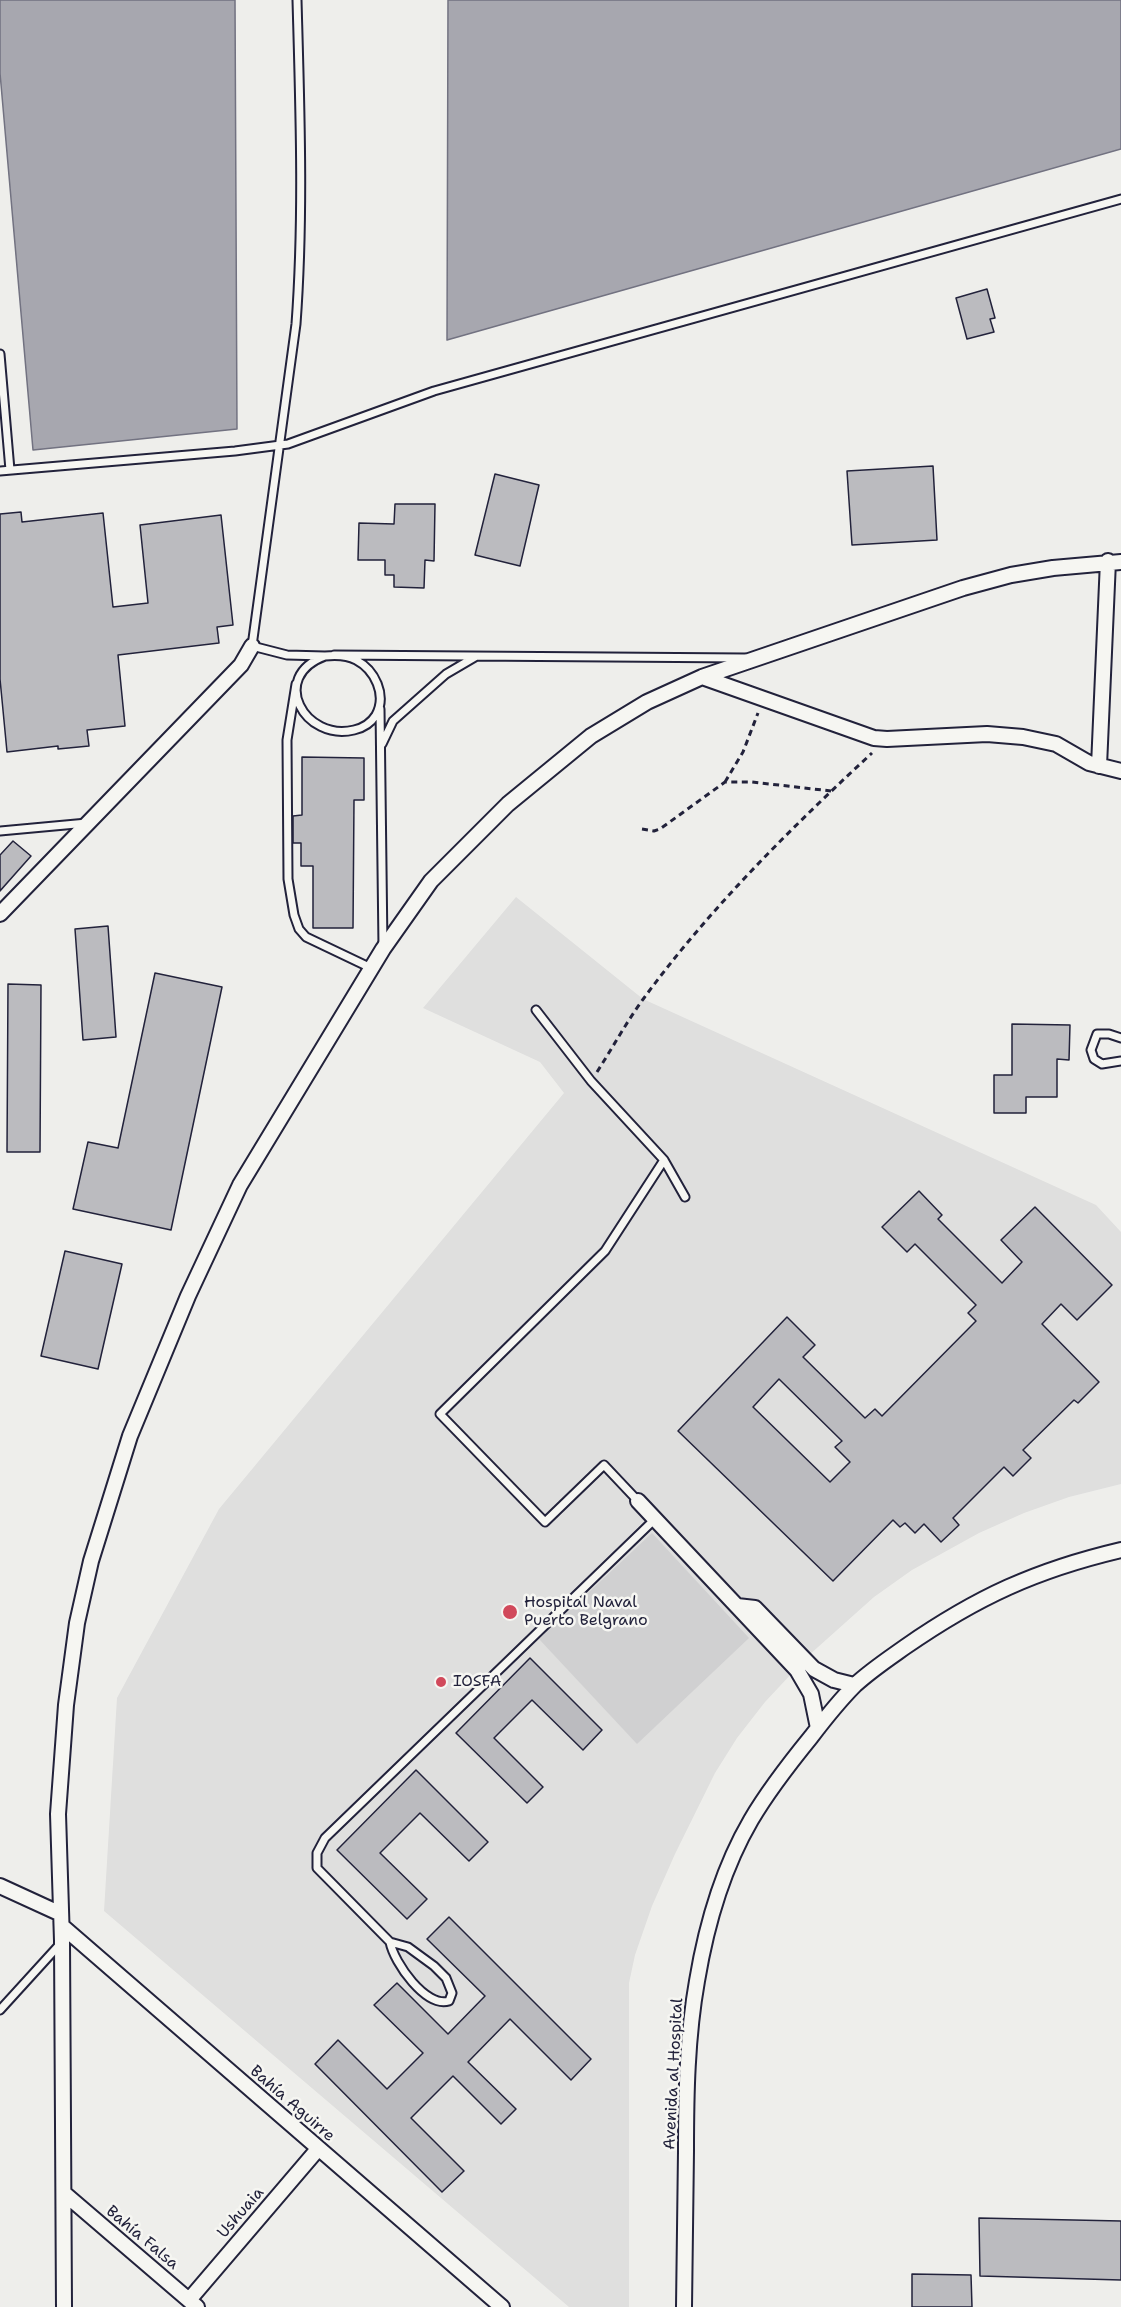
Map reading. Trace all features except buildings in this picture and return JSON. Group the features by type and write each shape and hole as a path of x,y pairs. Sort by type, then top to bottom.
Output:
{"street":[{"path":"64,2307 62,1941 58,1814 66,1705 77,1623 91,1561 110,1493 153,1378 240,1185 383,949 431,881 516,797 591,736 646,702 702,677 754,658 963,588 1011,575 1114,561 1099,766"},
{"path":"0,915 241,665 252,646"},
{"path":"702,677 862,735 887,739 987,734 1023,737 1056,744 1099,766 1121,771"},
{"path":"638,1501 805,1682 815,1708 818,1728"},
{"name":"Avenida al Hospital","path":"684,2307 689,2040 697,1982 709,1926 727,1873 750,1822 772,1787 854,1685 933,1628 977,1601 1029,1577 1081,1559 1121,1550"},
{"path":"737,1606 755,1608 814,1669 834,1680 854,1685"},
{"name":"Bahía Aguirre","path":"0,1886 61,1920 486,2302 502,2307"},
{"name":"Ushuaia","path":"193,2303 318,2149"},
{"name":"Bahía Falsa","path":"65,2194 193,2303"}],"lane":[{"path":"297,0 301,139 299,290 252,646 287,655 325,656 754,658"},
{"path":"0,471 279,446 434,391 1121,199"},
{"path":"0,354 10,471"},
{"path":"325,656 306,665 296,684 287,740 288,879 294,915 299,929 306,937 371,968"},
{"path":"334,656 355,659 367,668 378,684 381,746 383,949"},
{"path":"381,746 393,721 446,674 476,656"},
{"path":"296,684 297,701 306,715 325,729 349,731 367,724 374,719 380,702"},
{"path":"0,831 87,823"},
{"path":"536,1010 591,1081 664,1160 686,1197"},
{"path":"1121,1038 1097,1034 1091,1050 1094,1059 1102,1064 1121,1061"},
{"path":"638,1501 604,1465 545,1522 440,1414 605,1251 664,1160"},
{"path":"390,1942 392,1953 400,1968 420,1988 435,2001 442,2003 449,2001 452,1993 446,1978 408,1947 390,1942 317,1868 317,1853 325,1838 655,1519"},
{"path":"0,2010 62,1941"}],"path":[{"path":"642,829 654,831 660,829 725,782 743,752 762,699"},
{"path":"591,1081 643,999 677,956 740,885 831,791 887,739"},
{"path":"725,782 753,782 831,791"}],"shaded area":[{"path":"0,0 235,0 237,429 33,450 0,73"},
{"path":"448,0 1121,0 1121,149 447,340"},
{"name":"Hospital Naval Puerto Belgrano","path":"516,897 643,999 1096,1205 1121,1232 1121,1484 1069,1497 1024,1513 979,1533 912,1570 874,1597 808,1656 765,1702 737,1738 715,1773 675,1854 652,1906 635,1955 629,1983 629,2307 569,2307 104,1911 117,1698 219,1509 564,1093 540,1062 423,1008"},
{"path":"652,1533 749,1638 637,1744 539,1639"}],"place":[{"name":"Hospital Naval Puerto Belgrano","path":"510,1612"},
{"name":"IOSFA","path":"441,1682"}]}
